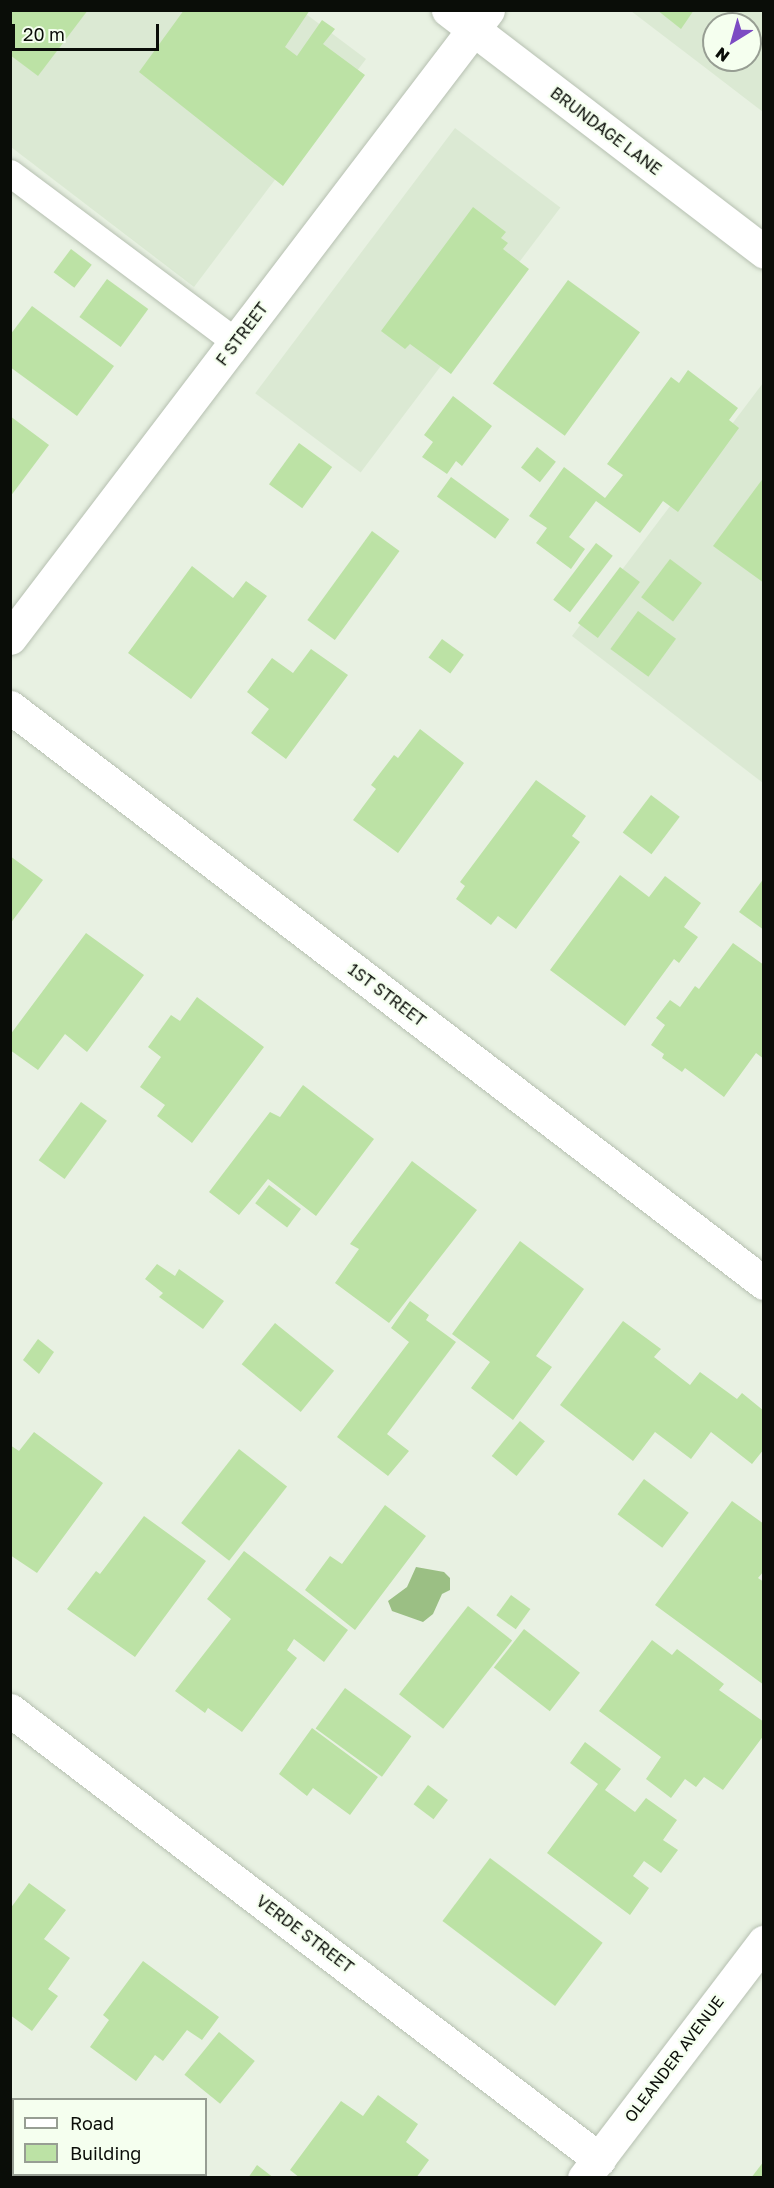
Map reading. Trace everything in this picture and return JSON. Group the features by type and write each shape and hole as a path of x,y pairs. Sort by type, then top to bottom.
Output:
{"street":[{"name":"BRUNDAGE LANE","path":"448,10 481,20 764,252"},
{"name":"F STREET","path":"10,638 481,20"},
{"name":"1ST STREET","path":"10,707 764,1283"},
{"name":"VERDE STREET","path":"10,1710 591,2168"},
{"name":"OLEANDER AVENUE","path":"591,2168 764,1942"}],"lane":[{"path":"10,174 236,342"}],"shaded area":[{"path":"10,11 302,11 366,59 194,287 11,147"},
{"path":"631,11 763,11 763,112 711,72 762,72 762,12 702,12 702,65"},
{"path":"455,128 560,207 361,473 255,393"},
{"path":"763,383 763,783 572,636"},
{"path":"416,1567 444,1572 450,1578 450,1590 442,1594 433,1614 423,1622 392,1611 388,1601 407,1587"}],"building":[{"path":"10,10 88,10 38,76 10,55"},
{"path":"184,10 310,10 285,47 297,56 322,20 335,29 323,44 365,75 283,186 139,72"},
{"path":"657,10 694,10 681,29"},
{"path":"473,207 506,232 501,238 508,243 503,249 529,269 451,374 410,344 405,349 381,331"},
{"path":"71,249 92,265 74,288 54,272"},
{"path":"107,279 148,309 121,347 79,317"},
{"path":"568,280 640,332 565,436 493,384"},
{"path":"32,306 114,366 77,416 10,367 10,335"},
{"path":"688,370 738,408 729,420 739,428 678,512 663,501 640,533 596,501 569,537 585,549 571,569 536,543 547,528 529,516 564,467 605,498 623,475 607,464 671,377 679,383"},
{"path":"453,396 492,426 462,466 456,461 447,474 422,457 433,442 424,435"},
{"path":"10,416 49,445 10,497"},
{"path":"299,443 332,467 302,508 269,484"},
{"path":"537,447 556,462 540,482 521,467"},
{"path":"451,477 509,519 495,539 437,496"},
{"path":"764,477 764,583 713,546"},
{"path":"372,531 400,551 335,640 307,620"},
{"path":"596,543 613,556 570,612 553,600"},
{"path":"670,559 702,583 673,621 641,597"},
{"path":"192,566 233,598 246,581 267,596 191,699 128,653"},
{"path":"620,567 640,582 598,638 578,623"},
{"path":"638,611 676,639 648,677 610,649"},
{"path":"442,639 464,655 450,673 428,658"},
{"path":"311,649 348,675 286,759 251,733 269,709 247,692 272,658 293,673"},
{"path":"420,729 464,763 398,853 353,820 376,789 371,785 394,755 398,758"},
{"path":"536,780 586,816 572,836 580,842 516,929 498,916 491,925 456,899 465,886 460,882"},
{"path":"651,795 680,817 651,854 623,833"},
{"path":"10,856 43,880 10,924"},
{"path":"620,875 649,897 665,876 701,903 684,927 698,937 679,963 674,959 625,1026 550,970"},
{"path":"764,878 764,930 739,912"},
{"path":"86,933 144,975 87,1052 65,1034 38,1070 10,1050 10,1035"},
{"path":"733,943 764,965 764,1059 756,1053 724,1097 685,1068 682,1072 662,1058 664,1054 651,1045 665,1025 656,1018 670,1000 680,1007 695,986 699,989"},
{"path":"197,997 264,1047 192,1143 157,1116 165,1105 140,1087 161,1057 148,1047 171,1015 180,1021"},
{"path":"303,1085 374,1139 316,1216 268,1179 239,1215 209,1192 270,1112 280,1117"},
{"path":"81,1102 107,1121 65,1179 39,1160"},
{"path":"412,1161 477,1210 389,1323 335,1283 359,1249 350,1244"},
{"path":"269,1185 301,1209 287,1227 255,1203"},
{"path":"520,1241 584,1289 536,1356 552,1367 513,1420 471,1388 490,1362 452,1334"},
{"path":"157,1264 175,1276 179,1269 224,1301 203,1329 159,1297 163,1293 145,1279"},
{"path":"410,1301 429,1315 426,1320 456,1342 387,1434 409,1451 388,1476 337,1437 409,1342 391,1328"},
{"path":"623,1321 661,1349 654,1357 690,1385 700,1372 737,1399 742,1393 764,1411 764,1449 752,1464 711,1432 691,1459 655,1432 633,1461 560,1405"},
{"path":"275,1323 334,1371 301,1412 242,1364"},
{"path":"38,1339 54,1352 39,1374 23,1360"},
{"path":"520,1421 545,1441 517,1476 492,1456"},
{"path":"34,1432 103,1483 37,1573 10,1555 10,1445 19,1451"},
{"path":"239,1449 287,1487 229,1561 181,1523"},
{"path":"644,1479 689,1513 662,1548 618,1514"},
{"path":"732,1501 764,1524 764,1571 758,1578 764,1582 764,1685 655,1605"},
{"path":"385,1505 426,1536 355,1630 305,1590 330,1556 342,1564"},
{"path":"144,1516 206,1561 135,1657 67,1609 96,1571 100,1574"},
{"path":"244,1551 348,1630 324,1662 294,1639 287,1650 297,1658 242,1732 208,1708 205,1713 175,1691 231,1619 207,1599"},
{"path":"511,1595 530,1609 516,1629 496,1615"},
{"path":"468,1606 512,1640 443,1729 399,1694"},
{"path":"524,1629 580,1673 550,1711 494,1668"},
{"path":"652,1640 672,1655 677,1649 724,1684 719,1690 764,1722 764,1735 723,1790 704,1777 696,1787 685,1779 671,1798 646,1779 661,1757 599,1711"},
{"path":"345,1688 411,1736 382,1777 316,1728"},
{"path":"312,1728 378,1777 350,1815 313,1788 307,1796 279,1774"},
{"path":"585,1742 621,1769 605,1790 635,1812 646,1798 677,1820 663,1840 678,1850 661,1873 644,1861 633,1876 649,1888 630,1915 547,1853 598,1784 570,1763"},
{"path":"428,1785 448,1800 434,1819 414,1804"},
{"path":"490,1858 603,1943 555,2006 442,1921"},
{"path":"29,1883 66,1910 44,1939 70,1958 48,1989 58,1996 32,2031 10,2015 10,1909"},
{"path":"143,1961 219,2017 202,2040 187,2030 163,2061 155,2055 136,2081 90,2047 109,2020 103,2015"},
{"path":"219,2032 255,2061 220,2104 184,2075"},
{"path":"378,2095 418,2124 406,2142 429,2160 416,2178 300,2178 290,2170 341,2101 363,2116"},
{"path":"764,2161 764,2178 751,2178"},
{"path":"257,2165 274,2178 248,2178"},
{"path":"42,2176 67,2176 41,2178"}]}
